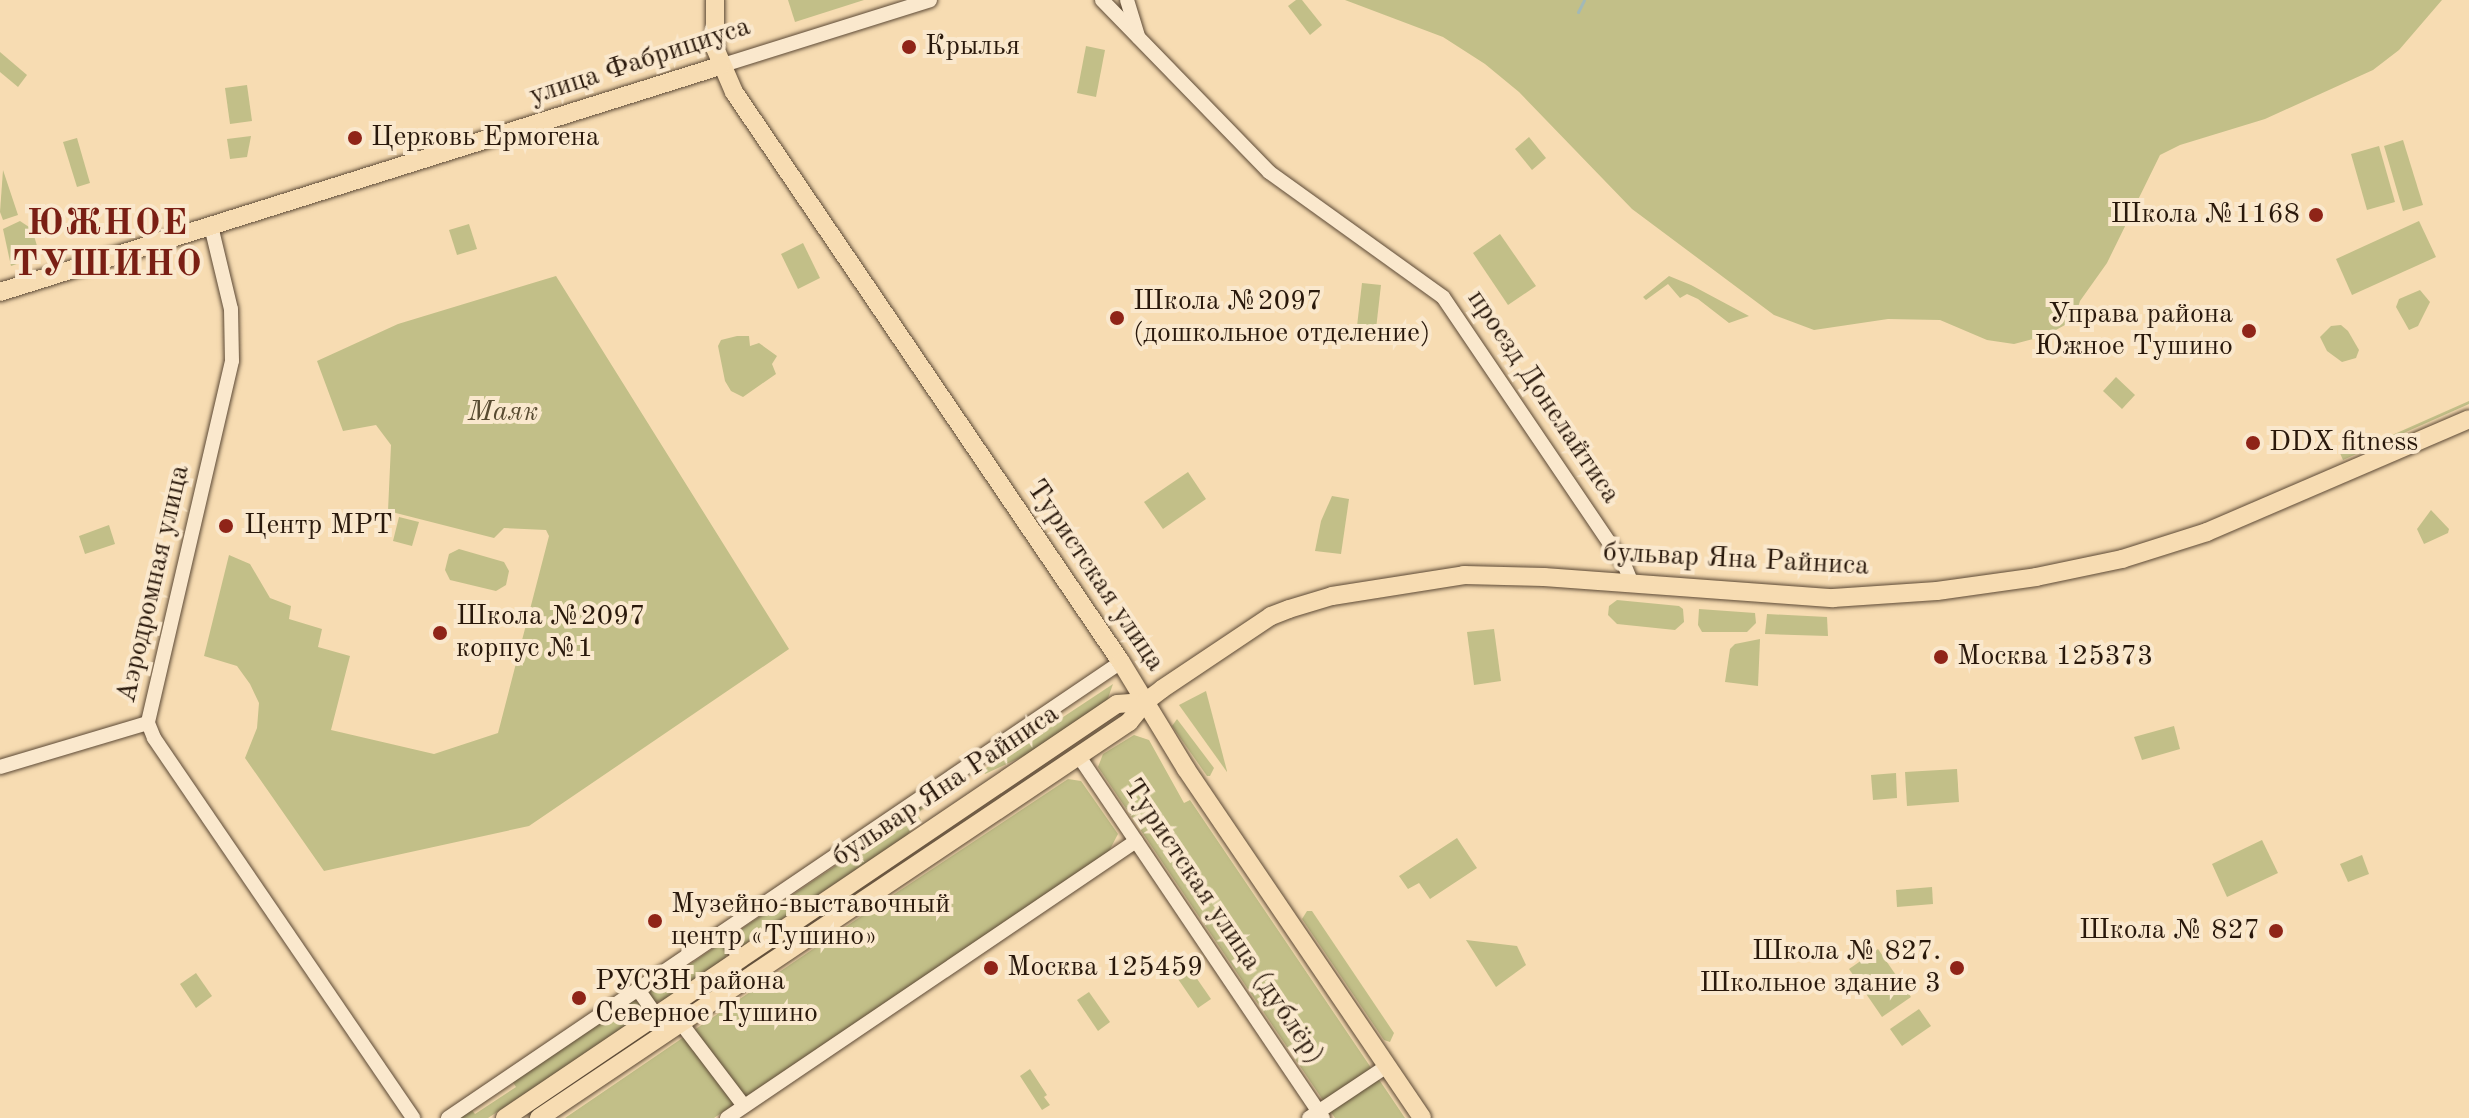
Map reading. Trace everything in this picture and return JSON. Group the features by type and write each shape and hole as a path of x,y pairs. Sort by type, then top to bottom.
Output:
{"main road":[{"path":"715,0 713,35 720,66"},
{"name":"улица Фабрициуса","path":"0,292 720,66"},
{"name":"Туристская улица","path":"720,66 767,143 1121,662 1422,1118"},
{"name":"бульвар Яна Райниса","path":"539,1118 1129,722 1145,702 1271,616 1332,596 1464,575 1857,598 1937,591 2088,567 2207,532 2469,419"},
{"name":"бульвар Яна Райниса","path":"505,1118 1117,704 1145,702"}],"street":[{"name":"улица Фабрициуса","path":"720,66 930,0"},
{"name":"проезд Донелайтиса","path":"1127,0 1138,37"},
{"name":"проезд Донелайтиса","path":"1102,1 1269,172 1443,297 1624,564 1632,584"},
{"name":"Аэродромная улица","path":"211,226 231,309 232,361 148,723 154,738 413,1118"},
{"path":"448,1118 1121,662"},
{"path":"0,767 148,723"},
{"name":"Туристская улица (дублёр)","path":"1078,755 1317,1116"},
{"path":"727,1118 1136,841"},
{"path":"723,932 740,958"},
{"path":"639,991 656,1015"},
{"path":"681,1023 744,1106"},
{"path":"1317,1116 1387,1066"}],"green space":[{"path":"788,0 864,0 795,22"},
{"path":"1302,0 1322,25 1310,35 1288,6"},
{"path":"1345,0 2442,0 2399,50 2373,70 2265,119 2180,145 2160,155 2107,263 2080,301 2074,320 2045,336 2014,344 1987,340 1940,320 1888,319 1814,330 1774,315 1632,209 1519,92 1485,64 1443,37"},
{"path":"1086,46 1105,50 1096,97 1077,93"},
{"path":"0,52 27,75 18,87 0,72"},
{"path":"247,85 252,121 230,124 225,88"},
{"path":"251,136 247,157 230,159 227,139"},
{"path":"1529,137 1546,158 1532,170 1515,149"},
{"path":"77,138 90,183 77,187 63,142"},
{"path":"2403,140 2423,205 2403,211 2384,146"},
{"path":"2379,146 2395,202 2367,210 2351,154"},
{"path":"3,170 18,215 3,220 0,212"},
{"path":"20,221 32,229 40,256 11,266 3,229"},
{"path":"2419,221 2436,257 2352,295 2336,259"},
{"path":"469,224 477,249 457,255 449,230"},
{"path":"1500,234 1536,286 1508,305 1473,253"},
{"path":"803,243 820,278 798,289 781,254"},
{"name":"Маяк","path":"556,276 789,649 529,826 324,871 245,758 257,728 259,703 250,684 237,666 204,656 229,555 250,564 270,598 291,606 289,619 322,629 318,647 350,656 331,730 434,754 498,733 549,536 546,530 504,528 494,538 388,511 391,445 376,425 343,431 317,361 398,324"},
{"path":"1669,276 1749,316 1729,323 1698,299 1687,294 1680,298 1668,284 1646,300 1643,297"},
{"path":"1362,283 1381,285 1376,329 1357,326"},
{"path":"2420,290 2430,302 2418,326 2409,330 2396,307 2399,299"},
{"path":"2341,325 2359,350 2356,358 2342,362 2327,351 2320,337 2331,326"},
{"path":"749,336 750,346 759,343 777,356 772,364 776,374 743,397 731,391 725,381 718,346 721,340"},
{"path":"2116,377 2135,395 2122,409 2103,391"},
{"path":"2469,401 2469,404 2343,460 2339,451 2356,451"},
{"path":"1188,472 1206,499 1163,529 1144,502"},
{"path":"1332,496 1349,499 1341,554 1315,551 1321,521"},
{"path":"2431,510 2449,529 2448,533 2424,544 2417,529"},
{"path":"399,517 419,522 412,546 393,541"},
{"path":"109,525 115,544 85,554 79,536"},
{"path":"459,549 504,562 509,571 506,585 496,591 450,580 445,570 449,554"},
{"path":"1617,600 1679,606 1683,609 1684,622 1675,630 1617,624 1608,615 1609,606"},
{"path":"1699,609 1755,613 1756,623 1747,632 1702,632 1698,625"},
{"path":"1767,614 1827,617 1828,636 1765,634"},
{"path":"1494,629 1501,681 1474,685 1467,632"},
{"path":"1760,639 1758,686 1725,682 1730,649 1735,644"},
{"path":"1113,684 1107,701 1026,755 985,774 983,770"},
{"path":"1206,691 1227,771 1227,772 1179,705"},
{"path":"1177,719 1214,768 1210,776 1172,726"},
{"path":"2174,726 2180,749 2142,760 2134,737"},
{"path":"1134,735 1149,740 1184,803 1190,800 1405,1118 1335,1118 1098,767 1103,754"},
{"path":"1957,769 1959,802 1907,806 1905,772"},
{"path":"1896,773 1897,798 1873,800 1871,775"},
{"path":"1068,779 1081,781 1118,834 1108,853 714,1118 565,1118 863,915 875,914 889,903 887,899"},
{"path":"927,799 931,804 917,813 921,820 907,835 744,945 740,946 730,934 917,811 916,807"},
{"path":"1457,838 1477,868 1430,899 1419,883 1408,889 1399,876"},
{"path":"2262,840 2278,873 2227,897 2212,864"},
{"path":"2362,855 2369,874 2348,882 2340,864"},
{"path":"1932,887 1933,904 1897,907 1896,890"},
{"path":"1307,911 1312,911 1394,1033 1390,1042 1384,1040 1302,919"},
{"path":"1466,940 1517,946 1526,965 1496,987"},
{"path":"722,941 728,950 725,959 664,1001 655,1002 648,996 651,985 654,989 715,947 713,943"},
{"path":"1878,949 1911,997 1882,1017 1849,969"},
{"path":"1182,957 1211,999 1198,1008 1169,966"},
{"path":"196,973 212,996 196,1008 180,984"},
{"path":"1089,992 1110,1022 1098,1031 1077,1000"},
{"path":"634,1000 644,1006 639,1018 488,1118 457,1118 471,1109 475,1114 516,1087 512,1081"},
{"path":"1919,1009 1931,1026 1902,1046 1890,1029"},
{"path":"1030,1069 1050,1105 1042,1110 1020,1076"}],"waterway":[{"path":"1578,12 1584,0"}],"place":[{"name":"Крылья","path":"909,47"},
{"name":"Церковь Ермогена","path":"355,138"},
{"name":"Школа №1168","path":"2316,215"},
{"name":"Школа №2097 (дошкольное отделение)","path":"1117,318"},
{"name":"Управа района Южное Тушино","path":"2249,331"},
{"name":"DDX fitness","path":"2253,443"},
{"name":"Центр МРТ","path":"226,526"},
{"name":"Школа №2097 корпус №1","path":"440,633"},
{"name":"Москва 125373","path":"1941,657"},
{"name":"Музейно-выставочный центр «Тушино»","path":"655,921"},
{"name":"Школа № 827","path":"2276,931"},
{"name":"Москва 125459","path":"991,968"},
{"name":"Школа № 827. Школьное здание 3","path":"1957,968"},
{"name":"РУСЗН района Северное Тушино","path":"579,998"}],"district":[{"name":"ЮЖНОЕ ТУШИНО","path":"108,246"}]}
